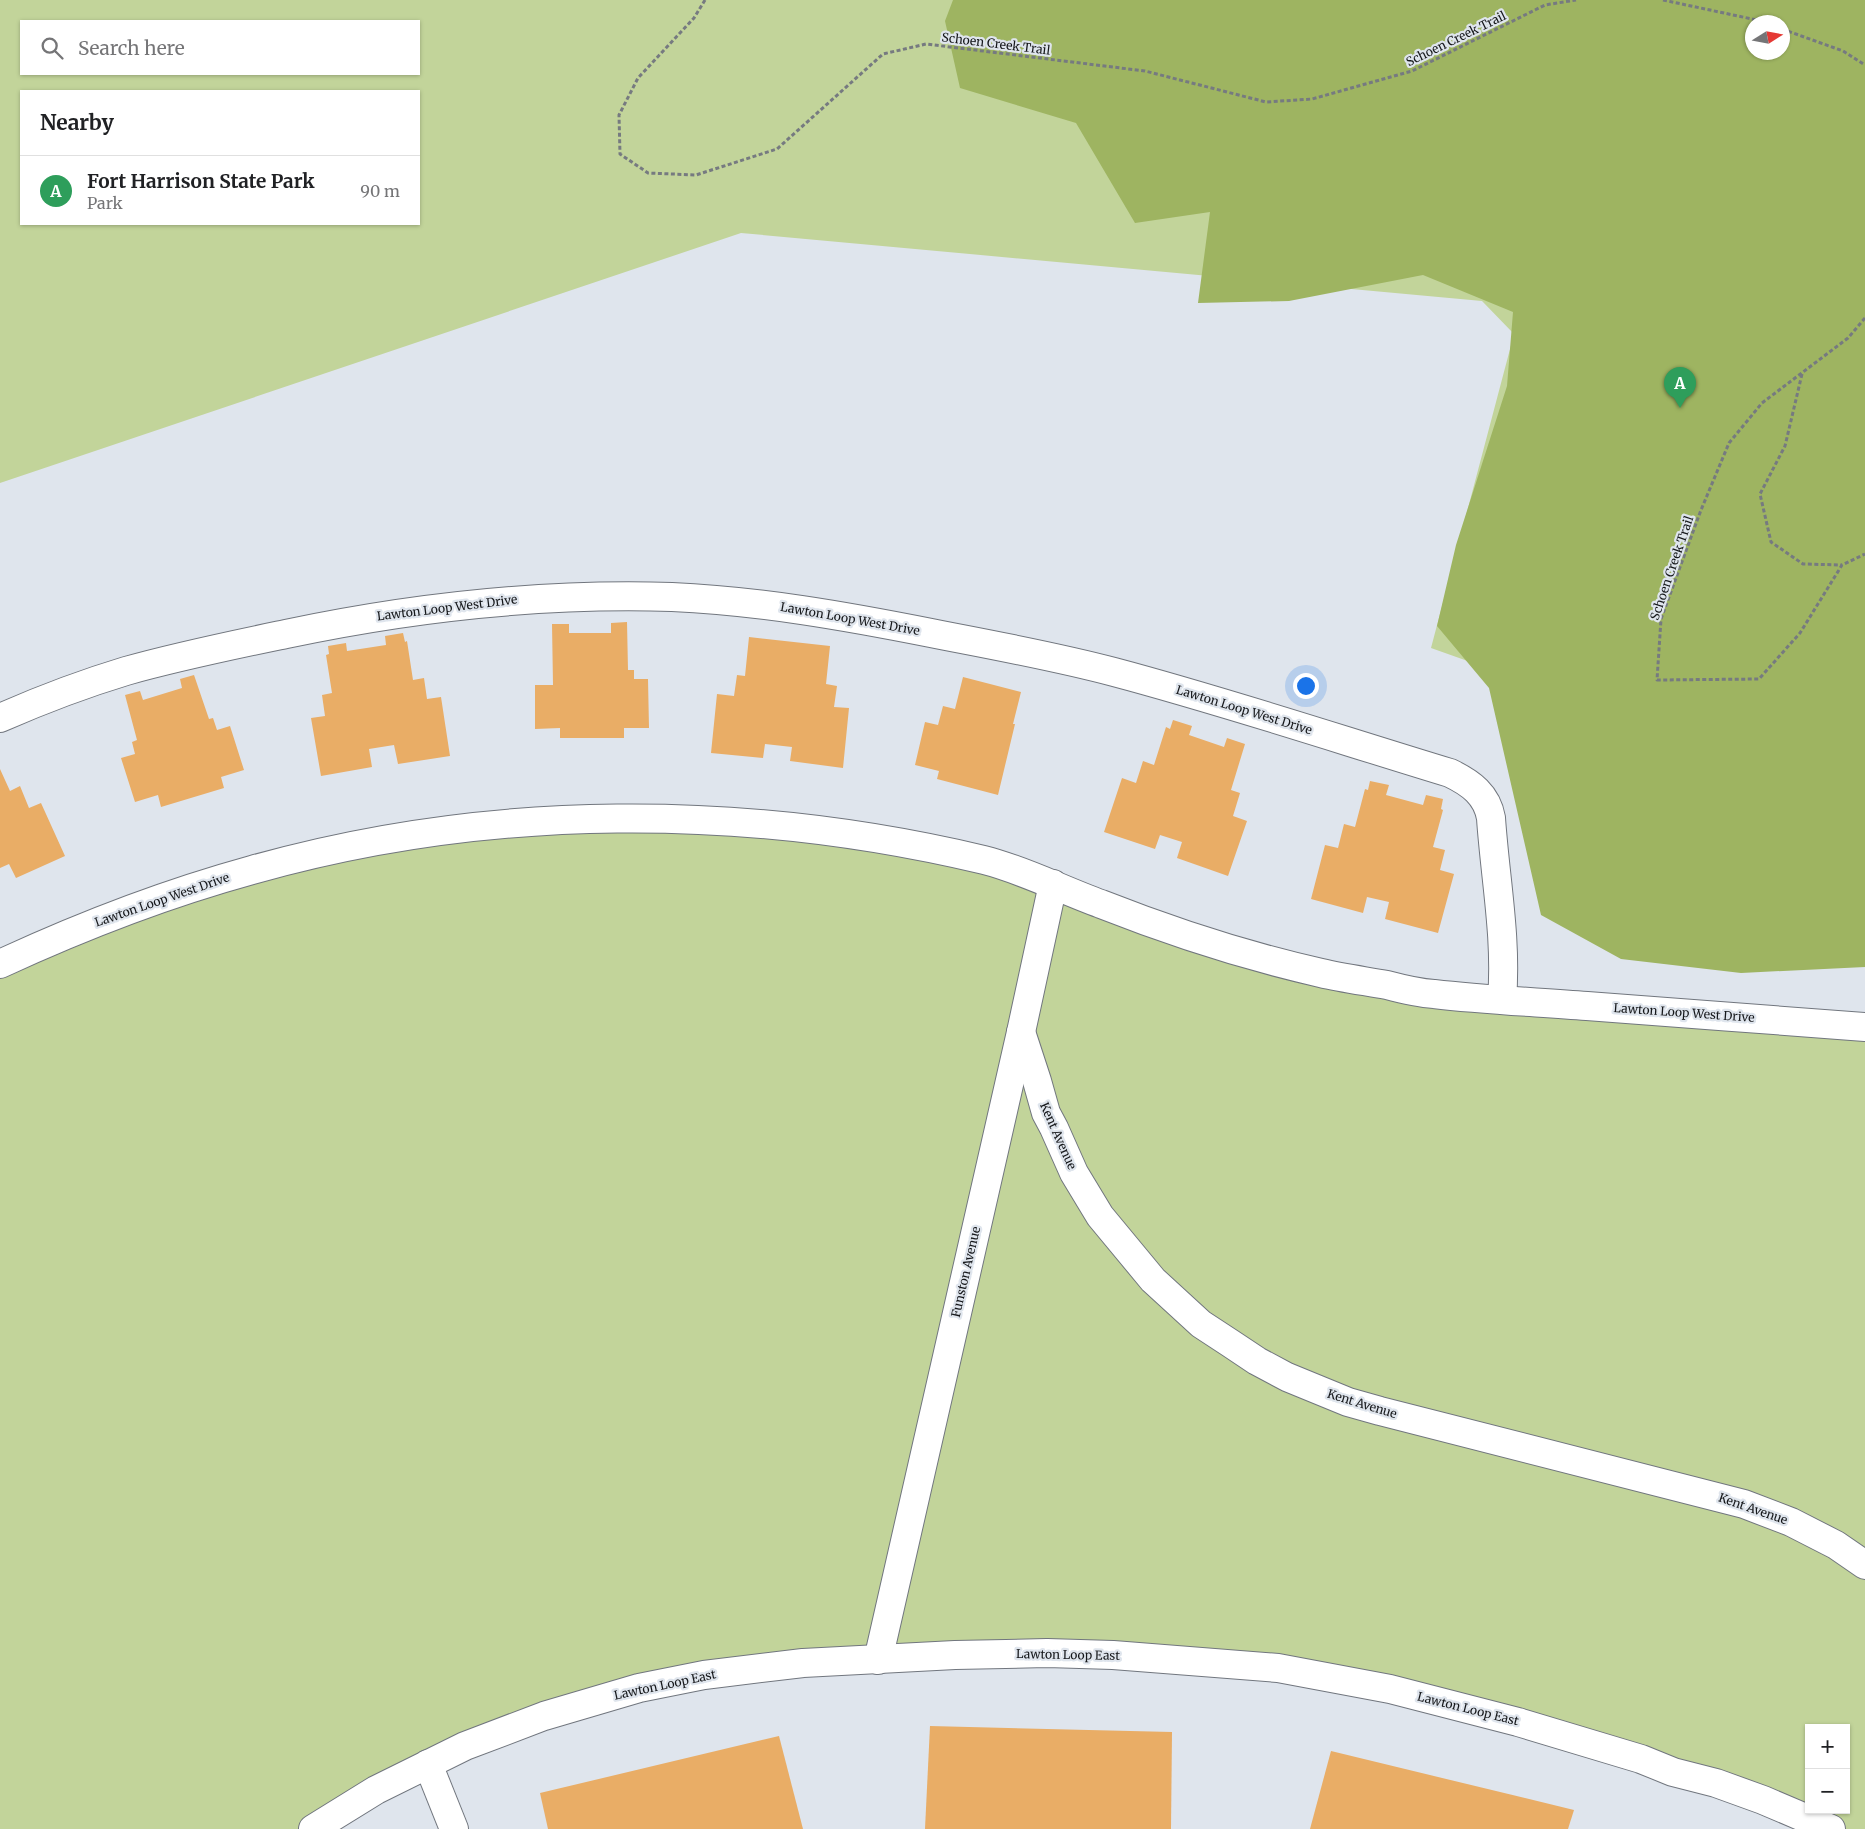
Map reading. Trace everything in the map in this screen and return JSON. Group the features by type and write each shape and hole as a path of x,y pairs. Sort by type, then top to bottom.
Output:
{"street":[{"name":"Lawton Loop West Drive","path":"0,718 84,684 187,655 341,622 462,604 535,598 608,596 673,598 751,604 841,615 1112,671 1441,770 1462,779 1478,790 1485,800 1491,818 1503,928 1504,977 1502,1000"},
{"name":"Lawton Loop West Drive","path":"0,964 128,910 254,870 350,847 447,831 504,825 626,818 774,825 855,835 984,860 1053,884 1097,903 1224,947 1318,972 1425,993 1865,1027"},
{"name":"Funston Avenue","path":"878,1660 1053,884"},
{"name":"Kent Avenue","path":"1021,1032 1038,1081 1046,1113 1074,1173 1100,1216 1153,1280 1189,1314 1257,1361 1316,1390 1380,1411 1744,1504 1791,1522 1836,1545 1865,1565"},
{"name":"Lawton Loop East","path":"313,1829 376,1790 466,1746 535,1719 639,1688 768,1667 840,1660 878,1660 965,1655 1113,1655 1214,1662 1314,1674 1390,1690 1518,1722 1641,1759 1673,1772 1716,1783 1763,1800 1831,1829"},
{"path":"428,1764 454,1829"}],"path":[{"name":"Schoen Creek Trail","path":"705,0 694,18 638,78 619,115 620,154 648,173 696,175 777,149 883,54 926,44 1145,71 1266,102 1312,99 1412,71 1545,5 1576,0"},
{"path":"1663,0 1745,18"},
{"path":"1790,32 1843,51 1865,65"},
{"name":"Schoen Creek Trail","path":"1842,564 1800,633 1759,679 1656,680 1661,619 1701,510 1729,443 1762,403 1848,338 1865,318"},
{"path":"1802,373 1785,446 1760,494 1771,542 1804,564 1842,564 1865,554"}],"green space":[{"path":"0,0 1865,0 1527,682 1431,648 1514,334 1482,301 741,233 0,483"},
{"path":"953,0 1865,0 1865,967 1741,973 1621,959 1541,915 1489,688 1437,626 1456,545 1507,386 1513,312 1423,275 1289,301 1198,303 1210,212 1135,223 1076,123 960,88 945,21"},
{"path":"495,825 855,835 1318,972 1865,1027 1865,1829 1831,1829 1390,1689 955,1655 575,1706 313,1829 0,1829 0,964 128,910"}],"building":[{"path":"627,622 628,670 634,670 634,679 648,679 649,728 624,728 624,738 560,738 560,728 535,729 535,685 553,685 552,624 569,624 569,633 611,633 611,623"},
{"path":"403,633 405,642 407,641 413,680 424,678 427,699 441,697 450,756 398,764 394,745 369,749 372,767 321,776 311,718 325,716 322,695 332,693 326,655 329,654 328,646 346,643 347,651 386,645 385,636"},
{"path":"749,637 830,646 826,684 837,686 834,707 849,708 843,768 790,761 792,747 765,744 763,758 711,753 717,694 734,696 737,675 745,676"},
{"path":"194,675 209,719 213,718 217,730 230,726 244,770 221,777 224,788 161,807 158,795 135,802 121,758 135,754 132,742 137,740 125,695 140,691 143,700 182,688 180,679"},
{"path":"963,677 1021,692 998,795 937,779 939,771 915,765 925,722 938,725 943,706 955,709"},
{"path":"1173,720 1192,726 1189,735 1224,747 1227,738 1245,744 1231,790 1240,793 1233,816 1247,821 1228,876 1177,858 1182,842 1160,835 1155,849 1104,832 1122,778 1136,783 1143,761 1154,765 1166,727 1170,729"},
{"path":"0,769 10,791 20,786 29,808 41,803 65,856 16,878 9,864 0,868"},
{"path":"1370,781 1389,785 1386,795 1423,805 1426,795 1443,799 1441,809 1443,810 1433,847 1445,850 1440,870 1454,874 1438,933 1385,919 1389,902 1367,897 1363,913 1311,899 1325,845 1338,848 1344,824 1355,827 1365,789 1368,790"},
{"path":"930,1726 1172,1732 1171,1829 925,1829"},
{"path":"779,1736 803,1829 548,1829 540,1793"},
{"path":"1331,1751 1574,1810 1568,1829 1310,1829"}],"place":[{"name":"Fort Harrison State Park","path":"1680,408"}]}
